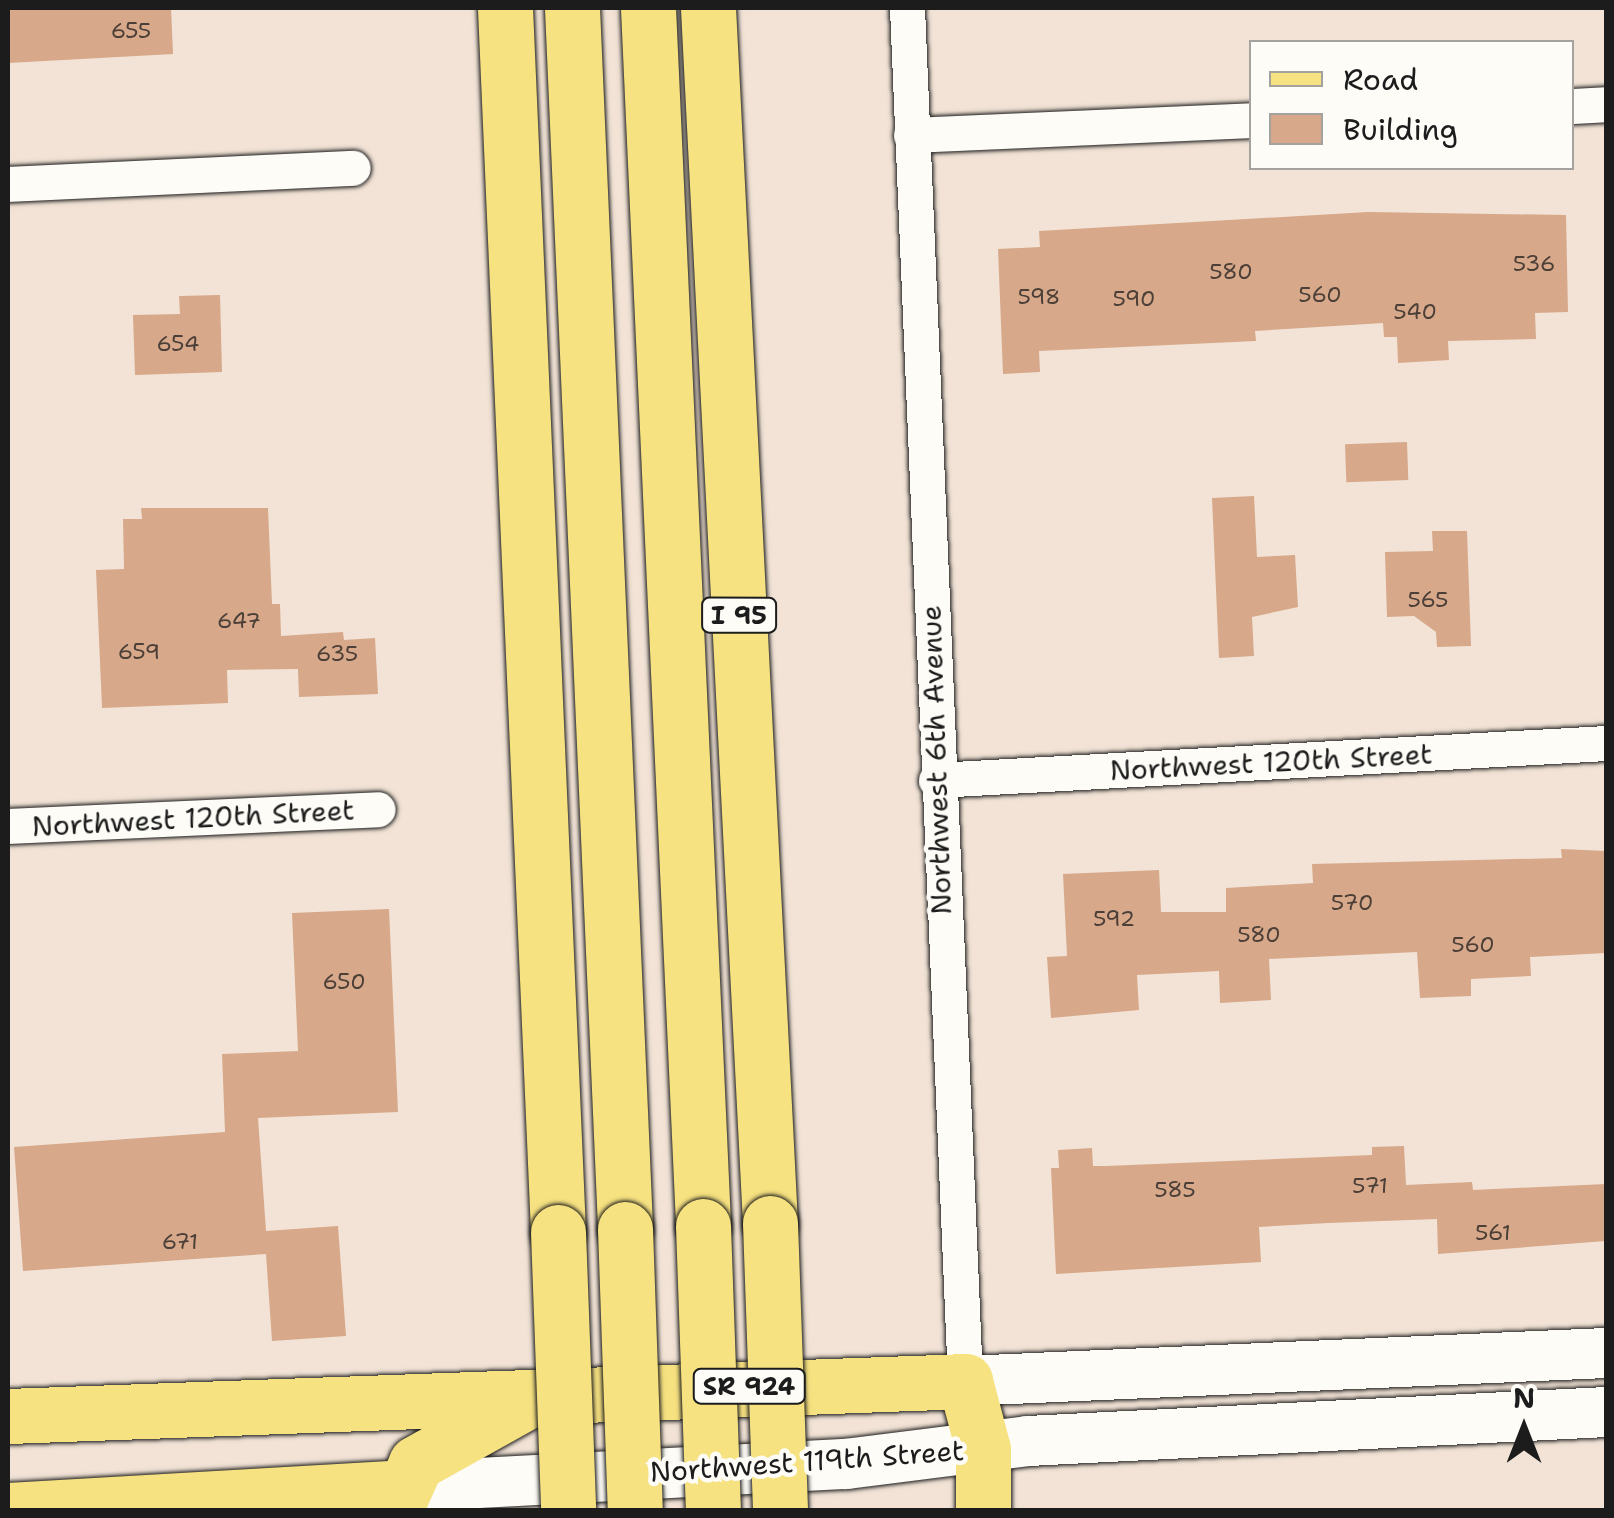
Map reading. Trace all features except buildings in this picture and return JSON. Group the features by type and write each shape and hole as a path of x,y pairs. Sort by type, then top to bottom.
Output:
{"main road":[{"path":"493,8 511,128"},
{"path":"505,8 568,1510"},
{"path":"572,8 635,1510"},
{"path":"648,8 703,1226 712,1510"},
{"name":"I 95","path":"708,8 770,1224 780,1510"},
{"name":"SR 924","path":"8,1416 1606,1354"},
{"name":"Northwest 6th Avenue","path":"964,1381 983,1448 983,1510"},
{"path":"399,1499 416,1463 533,1398"},
{"name":"Northwest 119th Street","path":"8,1510 399,1499 846,1464 983,1448 1606,1412"}],"street":[{"name":"Northwest 6th Avenue","path":"907,8 936,780 964,1381"},
{"path":"1574,106 1606,104"},
{"path":"911,136 1249,120"},
{"path":"8,184 353,168"},
{"name":"Northwest 120th Street","path":"936,780 1606,744"},
{"name":"Northwest 120th Street","path":"8,826 378,809"}]}
